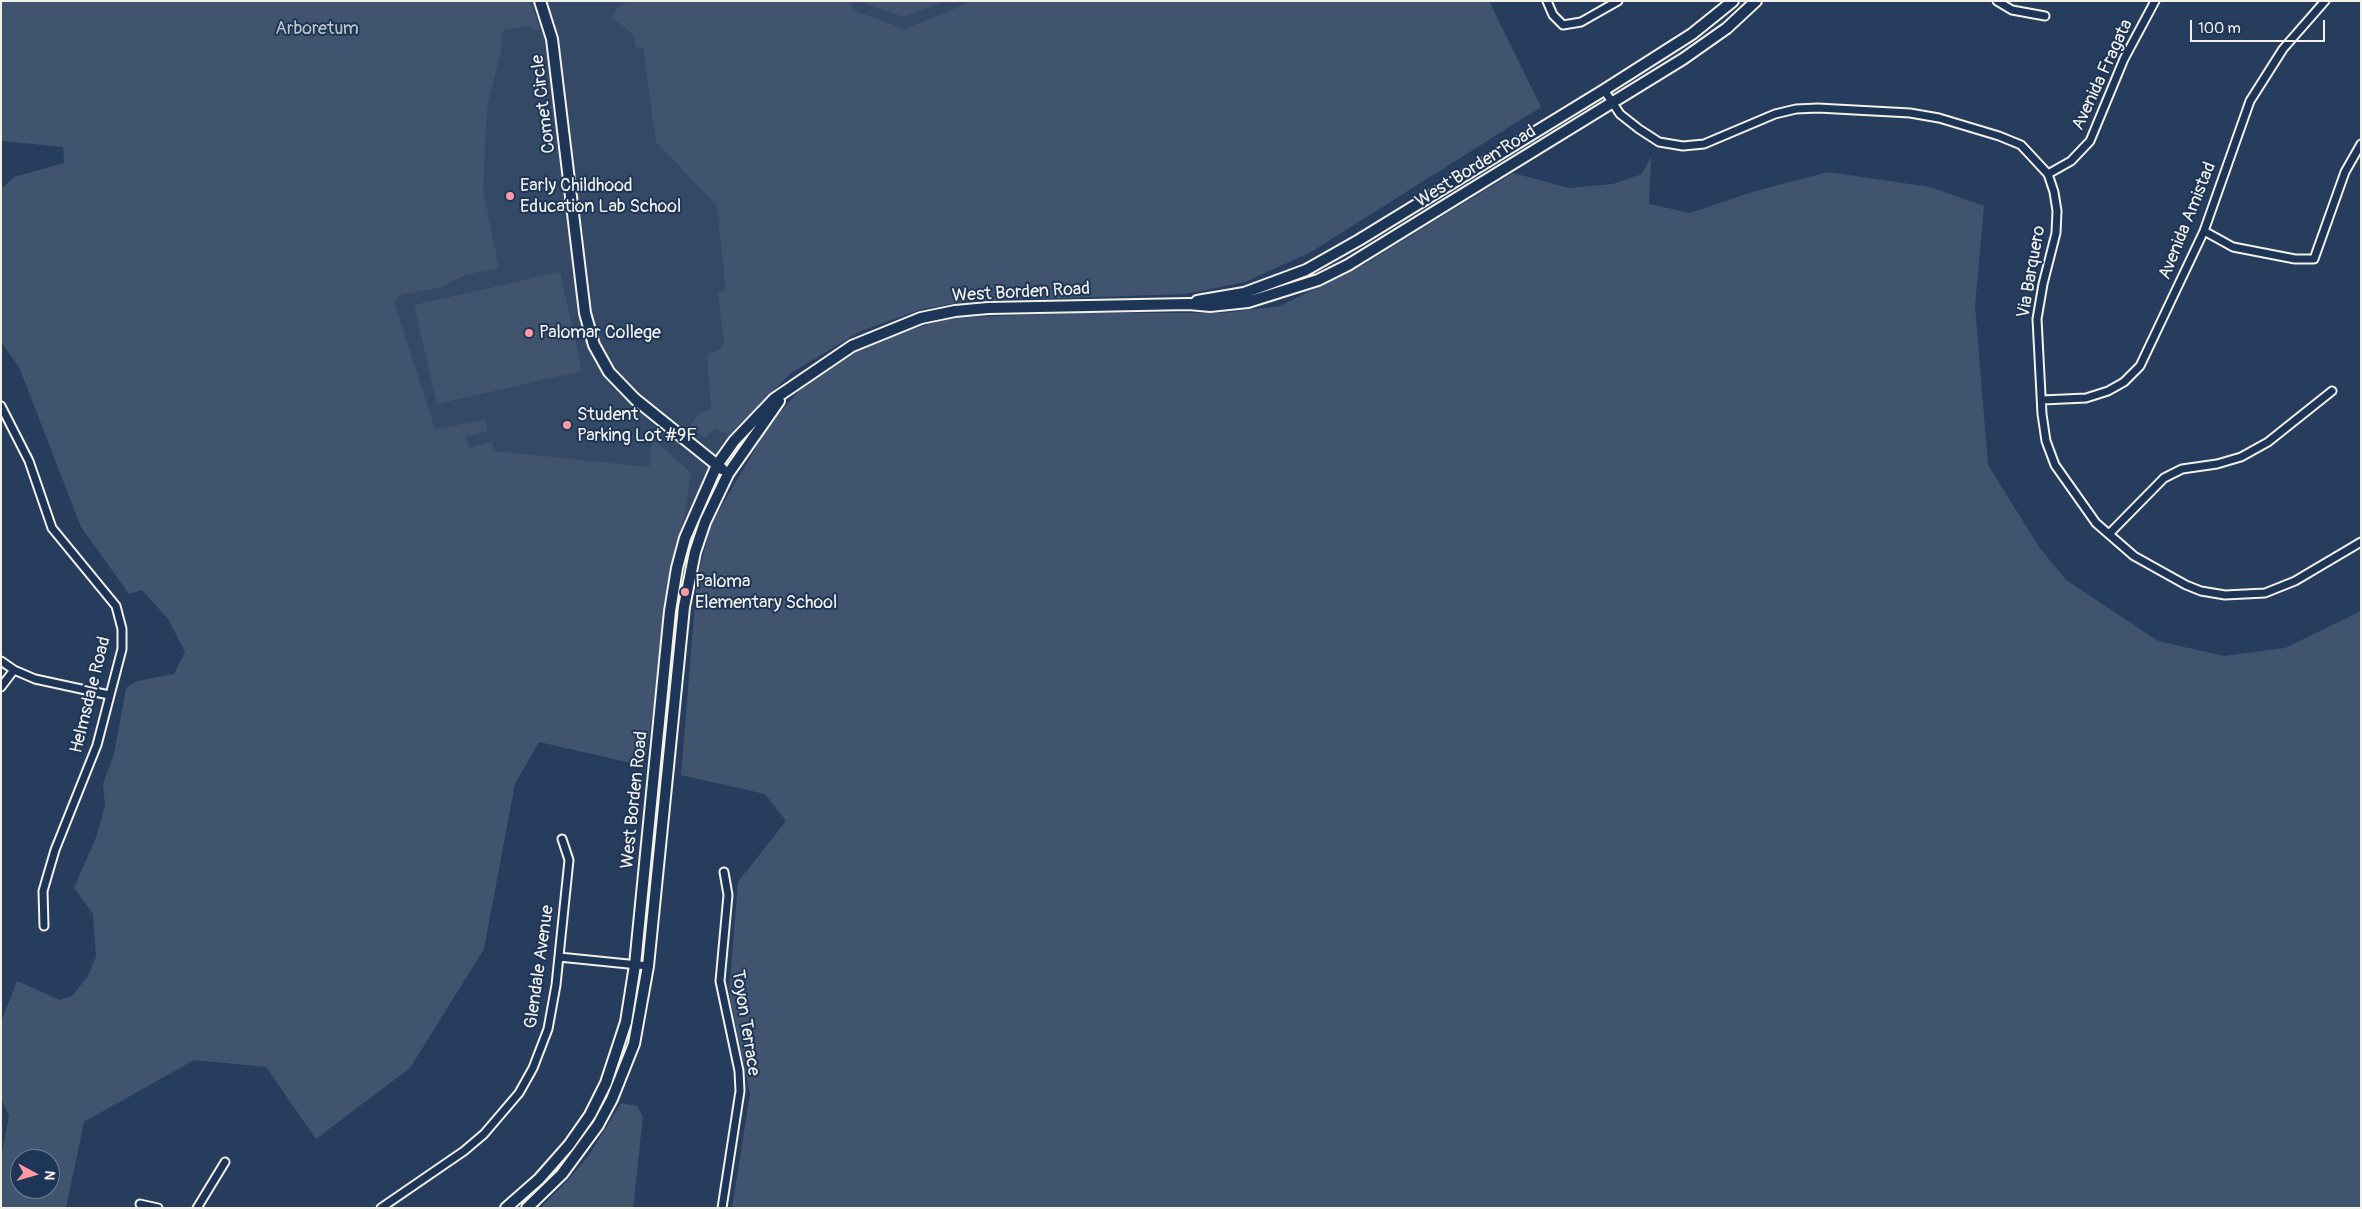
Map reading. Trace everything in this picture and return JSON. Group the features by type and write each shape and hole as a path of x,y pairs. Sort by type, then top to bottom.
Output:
{"main road":[{"name":"Comet Circle","path":"540,1 552,39 585,313 594,345 609,372 635,399 728,474"},
{"name":"West Borden Road","path":"1189,304 1244,293 1306,270 1359,240 1604,90 1692,34 1733,1"},
{"name":"West Borden Road","path":"506,1208 539,1179 569,1144 590,1115 606,1083 626,1022 635,965 670,611 677,568 685,538 717,465 734,441 774,399 827,361 852,346 930,317 988,308 1189,304 1210,306 1248,302 1318,280 1348,265 1684,59 1727,28 1756,1"},
{"name":"West Borden Road","path":"527,1208 548,1189 578,1154 612,1100 634,1044 648,966 684,607 695,552 701,533 728,474 786,392"}],"street":[{"path":"1547,1 1553,16 1563,24 1581,22 1618,1"},
{"path":"1997,1 2012,10 2045,16"},
{"name":"Avenida Fragata","path":"2048,174 2071,161 2090,141 2124,59 2155,1"},
{"name":"Avenida Amistad","path":"2042,400 2086,398 2108,391 2124,382 2140,366 2204,231 2250,101 2283,49 2325,1"},
{"name":"Via Barquero","path":"1604,90 1611,104 1626,119 1659,142 1683,146 1704,144 1775,114 1796,109 1818,108 1929,116 1999,136 2021,145 2048,174 2054,192 2057,211 2056,233 2043,284 2037,318 2046,441 2055,465 2096,523 2134,556 2186,585 2201,591 2225,595 2265,593 2295,581 2361,542"},
{"path":"2204,231 2233,247 2296,260 2314,259 2345,172 2361,144"},
{"path":"2109,534 2164,478 2182,469 2217,464 2241,456 2268,442 2332,391"},
{"name":"Helmsdale Road","path":"1,406 30,461 52,528 116,606 122,629 122,649 108,695 97,745 55,850 43,891 44,926"},
{"path":"1,661 14,670 35,679 108,695"},
{"path":"1,687 14,670"},
{"name":"Glendale Avenue","path":"381,1208 484,1134 519,1093 533,1068 548,1029 559,957 569,860 562,839"},
{"name":"Toyon Terrace","path":"722,1208 740,1091 739,1071 720,981 728,894 724,872"},
{"path":"559,957 648,966"},
{"path":"197,1208 225,1162"},
{"path":"140,1204 158,1208"}],"shaded area":[{"name":"Palomar College","path":"1,1 1280,1 798,118 757,423 718,479 697,524 269,465"}],"green space":[{"name":"Arboretum","path":"1,1 530,1 540,31 528,26 503,30 501,51 487,107 483,189 499,268 465,275 441,287 401,295 394,302 435,429 485,420 488,431 466,436 470,448 492,442 494,451 649,467 652,438 691,473 644,766 539,742 515,784 484,949 410,1068 316,1139 266,1067 194,1060 84,1122 66,1208 1,1208 1,1158 9,1115 1,1099 1,1022 17,981 60,1000 72,996 88,976 96,956 93,914 74,888 97,835 105,805 103,784 114,754 126,688 137,681 174,674 185,652 168,619 142,590 129,594 81,527 19,367 1,342 1,189 14,177 64,163 63,147 1,141"},
{"path":"626,1 851,1 852,10 905,29 973,1 1489,1 1541,107 1311,252 1245,282 1186,294 968,301 922,309 861,331 791,373 729,435 715,428 705,438 690,426 699,413 711,410 707,354 719,350 724,342 718,293 726,291 717,206 656,142 643,48 636,47 633,34 611,18 616,10"},
{"path":"857,1 946,1 903,17"},
{"path":"1651,157 1649,204 1690,213 1752,192 1828,172 1930,187 1984,206 1975,306 1988,465 2039,547 2066,580 2158,641 2224,656 2285,648 2361,611 2361,1208 732,1208 750,1094 729,993 738,882 786,821 765,794 681,775 697,579 711,524 771,422 802,388 847,355 904,332 949,318 1080,313 1223,313 1280,306 1363,265 1513,173 1569,188 1613,184 1642,174"},
{"path":"560,272 582,371 437,404 414,305"},
{"path":"621,1103 637,1106 643,1117 633,1208 540,1208 568,1180 589,1155"}],"place":[{"name":"Early Childhood Education Lab School","path":"510,196"},
{"name":"Palomar College","path":"529,333"},
{"name":"Student Parking Lot #9F","path":"567,425"},
{"name":"Paloma Elementary School","path":"685,592"}]}
